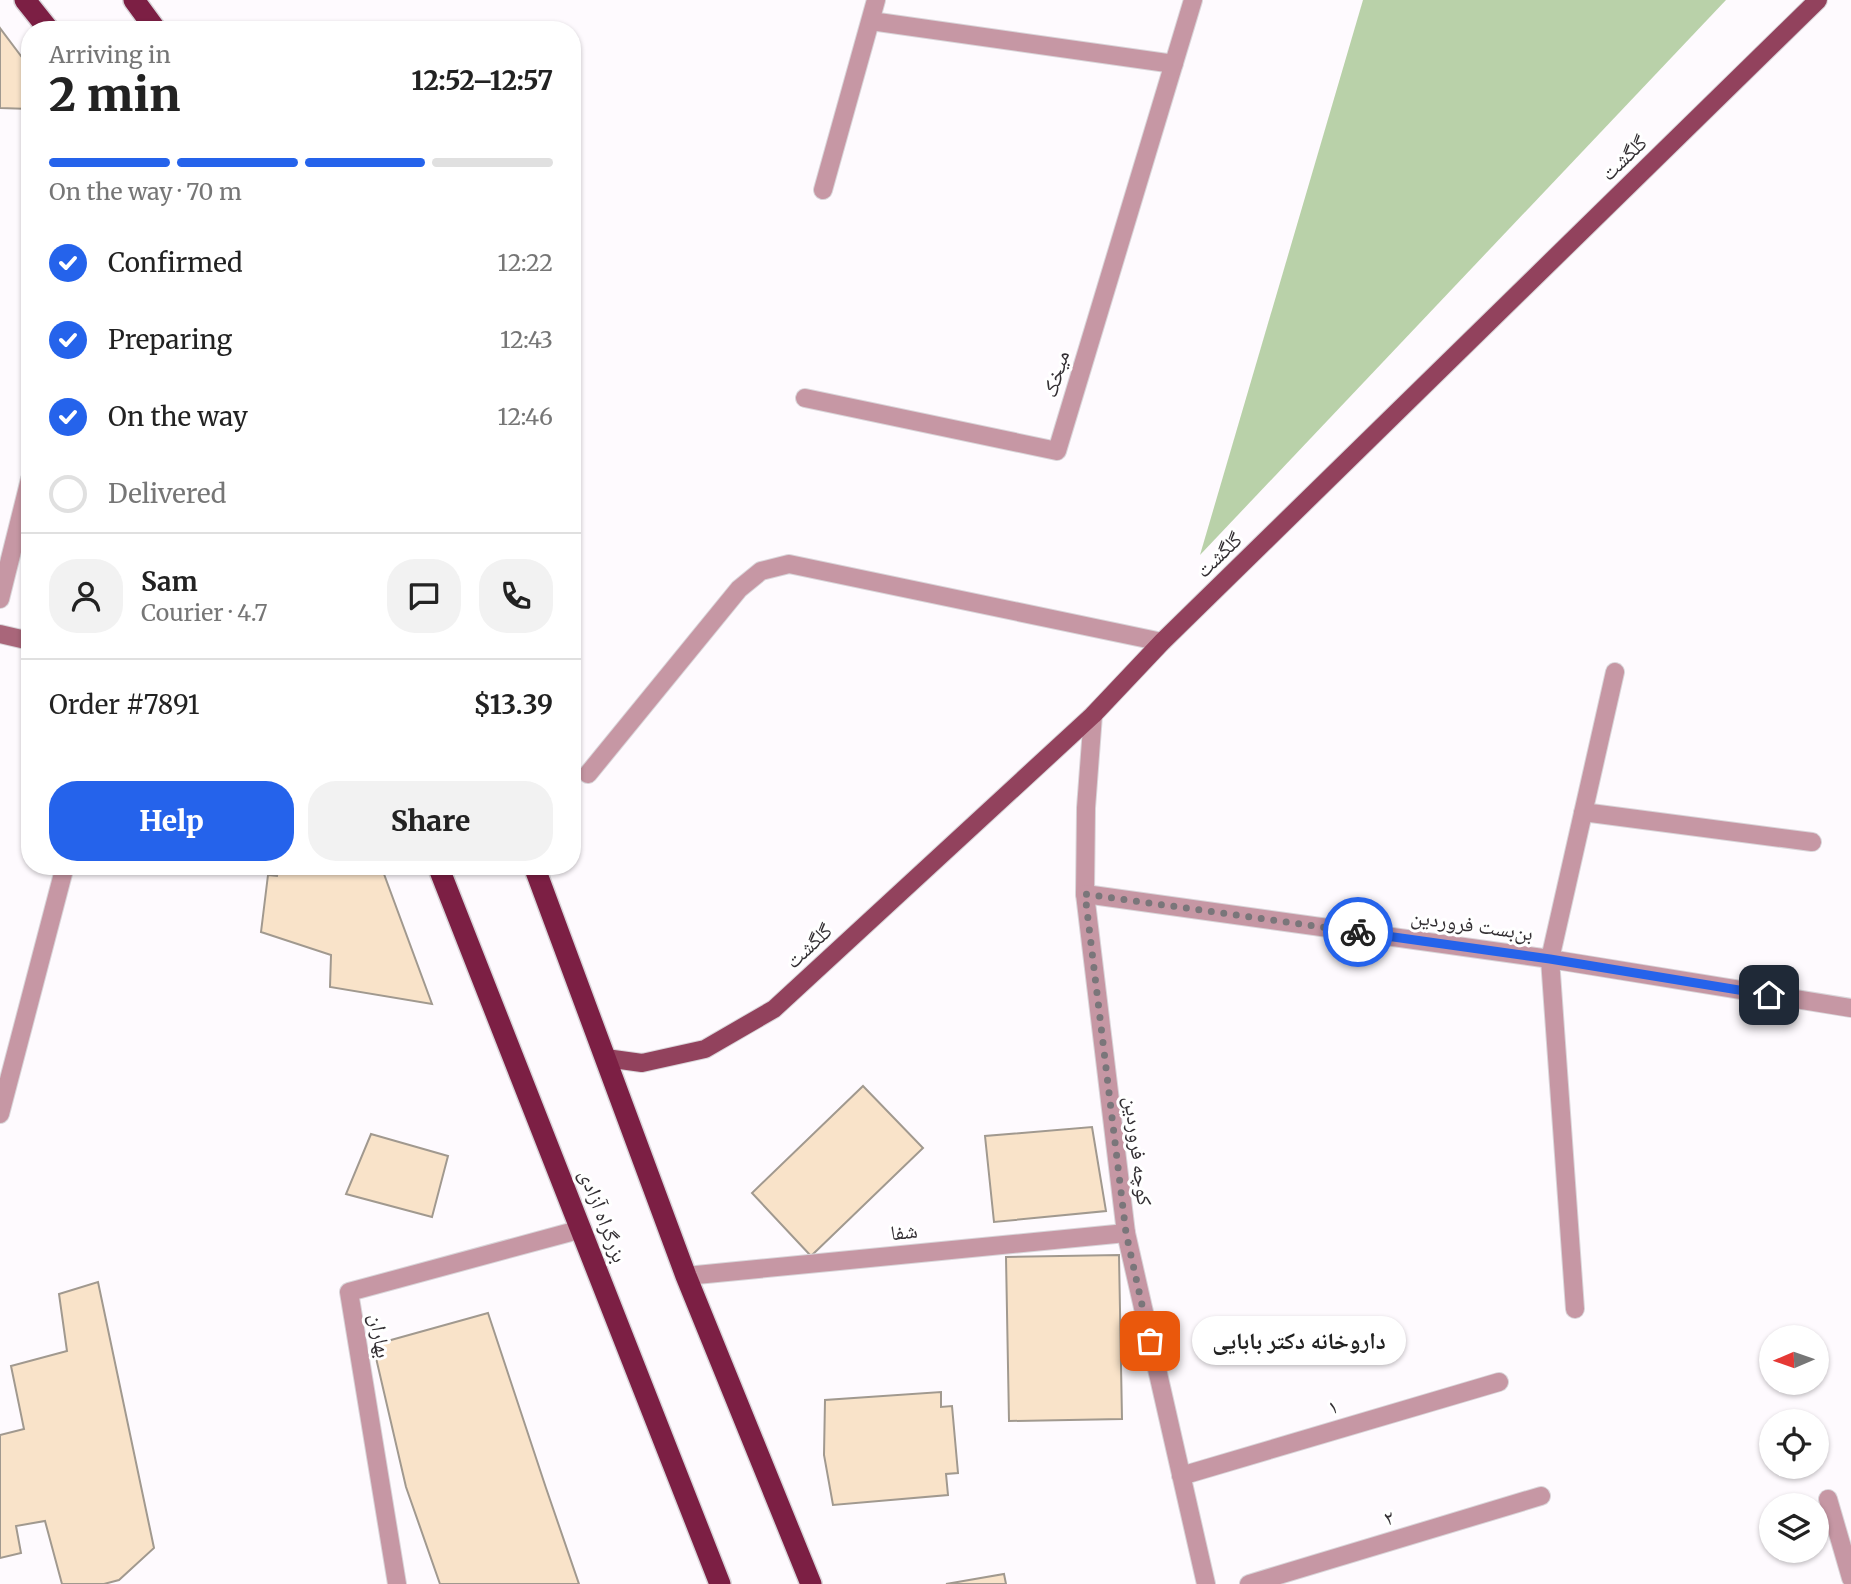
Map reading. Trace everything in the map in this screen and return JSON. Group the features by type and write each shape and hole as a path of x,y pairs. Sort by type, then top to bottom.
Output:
{"highway":[{"path":"25,0 42,21"},
{"path":"134,0 149,21"},
{"name":"بزرگراه آزادی","path":"442,875 720,1584"},
{"path":"537,875 686,1276 811,1584"}],"main road":[{"name":"گلگشت","path":"606,1058 642,1063 705,1049 774,1009 1093,715 1162,642 1818,0"}],"street":[{"path":"823,190 876,0"},
{"name":"میخک","path":"806,398 1057,452 1193,0"},
{"path":"871,21 1174,64"},
{"path":"0,598 21,515"},
{"path":"587,774 739,589 761,571 789,564 1162,642"},
{"path":"0,634 21,639"},
{"path":"1575,1309 1550,959 1615,672"},
{"name":"کوچه فروردین","path":"1093,715 1086,808 1085,894 1126,1233 1206,1584"},
{"path":"1583,812 1812,842"},
{"path":"0,1114 63,875"},
{"name":"بن‌بست فروردین","path":"1085,894 1550,959 1851,1009"},
{"name":"بهاران","path":"397,1584 349,1292 582,1229"},
{"name":"شفا","path":"686,1276 1126,1233"},
{"name":"۱","path":"1181,1476 1499,1382"},
{"name":"۲","path":"1249,1584 1541,1496"},
{"path":"1829,1502 1851,1578"}],"green space":[{"path":"1363,0 1726,0 1200,555"}],"building":[{"path":"0,28 21,56 21,109 0,108"},
{"path":"268,875 384,875 432,1004 330,987 331,955 261,932"},
{"path":"863,1086 923,1148 811,1256 752,1193"},
{"path":"1092,1127 1106,1211 994,1222 985,1136"},
{"path":"371,1134 448,1156 432,1217 346,1194"},
{"path":"1119,1255 1122,1419 1009,1421 1006,1257"},
{"path":"98,1282 154,1548 119,1580 104,1584 62,1584 45,1521 16,1526 21,1553 0,1558 0,1435 24,1429 11,1366 67,1351 59,1294"},
{"path":"488,1313 579,1584 440,1584 406,1487 373,1345"},
{"path":"941,1392 941,1407 952,1406 958,1473 946,1474 948,1495 833,1505 824,1455 825,1400"},
{"path":"1004,1574 1006,1584 946,1584"}],"way so far":[{"path":"1150,1341 1126,1233 1091,963 1085,894 1358,932"}],"place":[{"name":"داروخانه دکتر بابایی","path":"1150,1341"}],"route":[{"path":"1358,932 1550,959 1769,995"}]}
